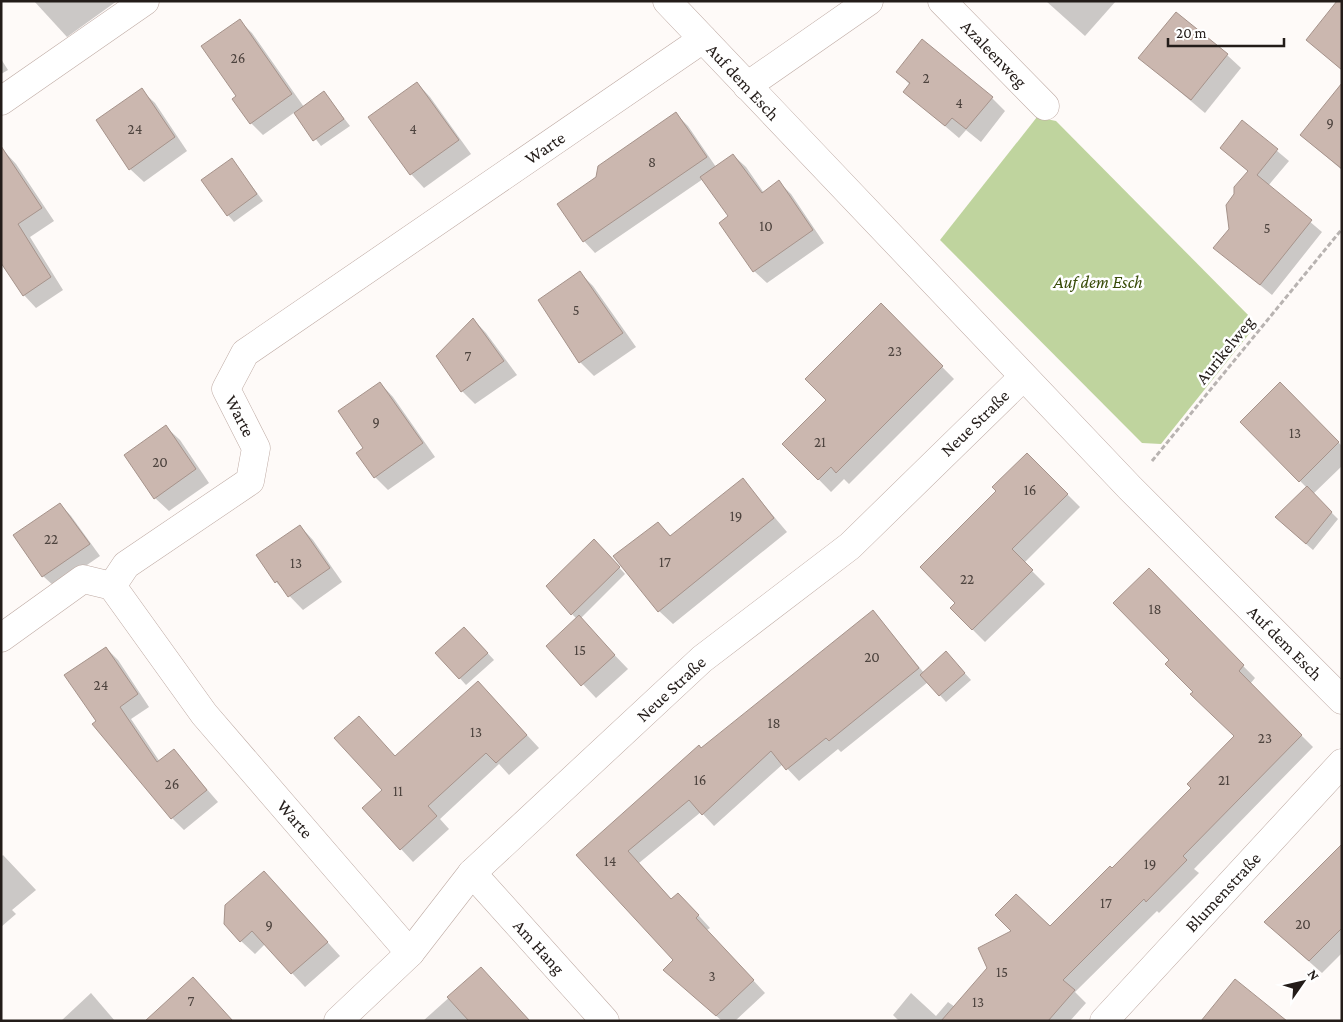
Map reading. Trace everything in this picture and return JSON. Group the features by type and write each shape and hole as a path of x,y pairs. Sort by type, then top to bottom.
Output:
{"street":[{"path":"1,101 145,1"},
{"name":"Auf dem Esch","path":"667,1 1130,488 1342,700"},
{"path":"747,86 869,1"},
{"name":"Azaleenweg","path":"942,1 1045,106"},
{"name":"Warte","path":"410,953 204,714 112,586 126,565 250,481 256,448 226,389 245,353 703,39"},
{"name":"Neue Straße","path":"338,1021 410,953 472,873 702,659 850,546 1023,377"},
{"path":"1,638 83,579 112,586"},
{"name":"Blumenstraße","path":"1104,1021 1342,763"},
{"name":"Am Hang","path":"472,873 605,1021"}],"path":[{"name":"Aurikelweg","path":"1130,488 1342,229"}],"green space":[{"name":"Auf dem Esch","path":"1037,117 1056,121 1257,324 1161,444 1142,443 940,240"}],"building":[{"path":"1337,1 1342,1 1342,70 1306,40"},
{"path":"1176,12 1228,54 1191,100 1138,58"},
{"path":"240,19 292,94 250,124 232,99 236,96 201,46"},
{"path":"922,39 993,97 966,129 952,118 945,126 903,92 910,83 896,72"},
{"path":"417,82 459,140 410,175 368,117"},
{"path":"1342,83 1342,169 1300,135"},
{"path":"142,88 175,137 129,170 96,120"},
{"path":"324,91 344,119 313,141 294,113"},
{"path":"676,112 707,157 583,242 557,204 596,177 598,166"},
{"path":"1242,120 1278,149 1257,175 1312,220 1260,285 1213,248 1229,229 1226,205 1234,194 1234,187 1248,171 1220,148"},
{"path":"1,146 42,208 18,224 51,277 23,296 1,263"},
{"path":"733,154 762,193 779,180 813,230 753,272 719,223 728,216 700,177"},
{"path":"232,158 257,194 227,216 201,180"},
{"path":"580,271 623,333 579,363 538,300"},
{"path":"881,303 943,366 836,473 831,467 818,480 782,444 826,400 805,379"},
{"path":"473,318 504,361 461,392 436,356"},
{"path":"380,382 423,443 374,478 356,453 363,448 338,411"},
{"path":"1280,382 1339,442 1299,482 1240,422"},
{"path":"166,425 196,469 154,499 124,455"},
{"path":"1027,453 1068,494 1012,549 1033,570 972,630 950,608 955,603 920,567 996,491 992,487"},
{"path":"743,478 774,518 658,612 613,556 658,522 670,536"},
{"path":"1307,486 1332,512 1306,544 1275,517"},
{"path":"60,503 90,544 42,577 13,535"},
{"path":"300,525 330,568 288,597 277,581 275,583 256,555"},
{"path":"594,539 620,567 571,615 546,586"},
{"path":"1149,568 1244,665 1239,671 1302,735 1183,856 1187,860 1146,902 1144,899 1063,980 1075,990 1048,1021 941,1021 987,968 978,948 1011,931 995,915 1016,894 1050,926 1110,866 1112,868 1191,788 1187,784 1234,736 1190,694 1193,692 1165,664 1169,660 1113,603"},
{"path":"873,610 919,668 829,741 826,738 786,770 771,751 702,815 689,800 628,851 671,899 678,893 699,915 696,918 754,980 716,1016 663,970 673,960 576,855 699,745 701,748"},
{"path":"579,615 615,655 581,686 546,646"},
{"path":"464,627 488,653 459,679 435,653"},
{"path":"106,647 138,694 120,707 157,762 174,749 207,790 171,819 92,724 96,721 64,675"},
{"path":"946,651 965,673 939,696 920,675"},
{"path":"478,681 527,735 496,763 486,753 428,806 437,816 400,850 362,808 382,790 334,738 359,716 395,756"},
{"path":"1342,844 1342,928 1309,961 1264,922"},
{"path":"264,871 328,942 291,974 252,931 240,942 224,924 225,905"},
{"path":"481,967 530,1021 469,1021 447,997"},
{"path":"193,977 233,1021 145,1021"},
{"path":"1235,979 1287,1021 1201,1021"}]}
